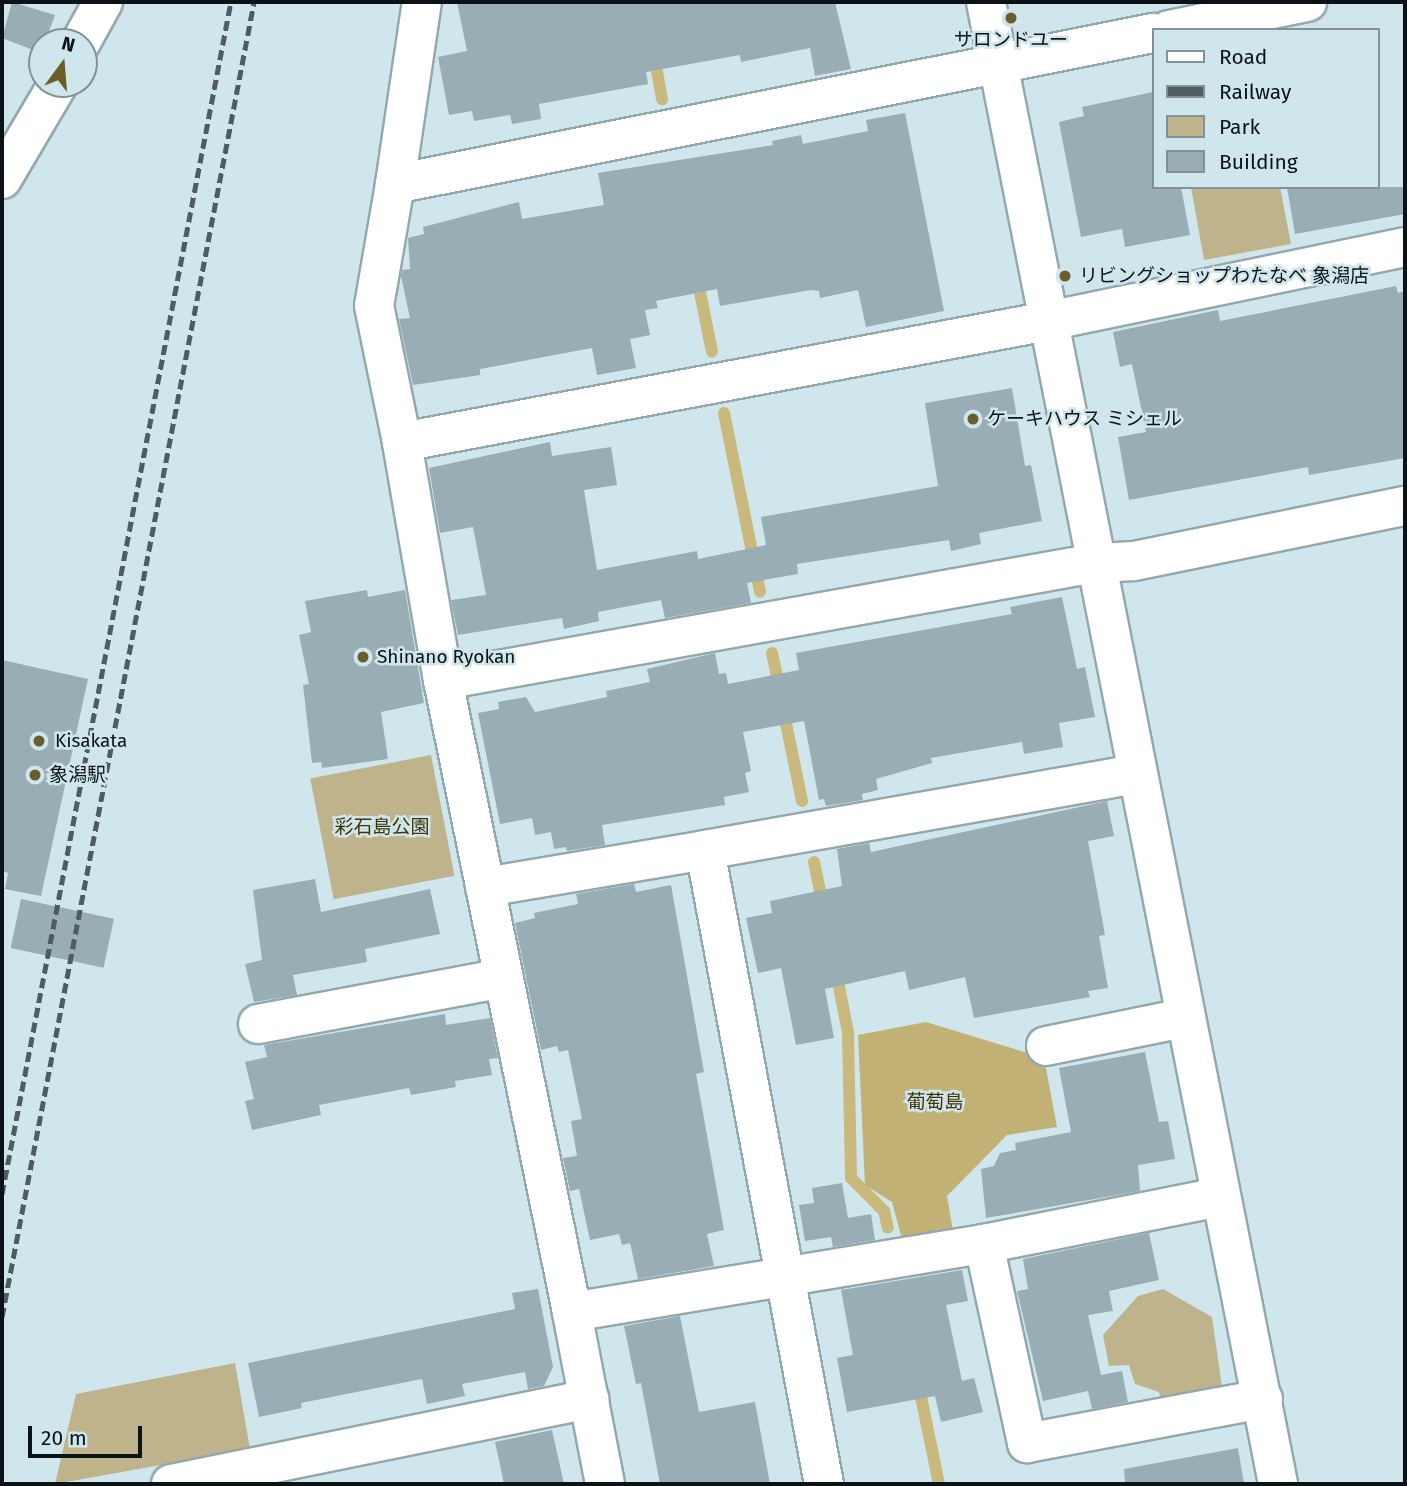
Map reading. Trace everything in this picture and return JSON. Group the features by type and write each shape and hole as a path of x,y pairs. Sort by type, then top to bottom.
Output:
{"street":[{"path":"89,28 103,2"},
{"path":"422,2 374,306 402,442 443,680 605,1484"},
{"path":"986,2 1135,774 1278,1484"},
{"path":"1179,28 1307,2"},
{"path":"395,184 1152,33"},
{"path":"2,180 50,98"},
{"path":"402,442 1048,321 1405,247"},
{"path":"443,680 1095,563 1134,561 1405,506"},
{"path":"485,887 1135,774"},
{"path":"705,850 824,1484"},
{"path":"258,1024 503,978"},
{"path":"1046,1046 1184,1018"},
{"path":"572,1312 984,1244 1219,1197"},
{"path":"984,1244 1027,1443 1263,1399"},
{"path":"171,1484 589,1399"}],"green space":[{"path":"1191,189 1280,189 1291,244 1204,260"},
{"name":"彩石島公園","path":"431,755 454,876 334,899 310,778"},
{"name":"葡萄島","path":"926,1022 1044,1058 1057,1127 1007,1135 947,1196 953,1231 902,1239 892,1202 865,1185 858,1035"},
{"path":"1163,1289 1212,1317 1223,1394 1162,1404 1159,1392 1135,1384 1129,1365 1109,1366 1103,1335 1138,1296"},
{"path":"235,1363 250,1449 55,1484 76,1394"}],"building":[{"path":"12,2 55,15 50,28 28,28 28,48 2,38"},
{"path":"457,2 835,2 851,69 815,76 810,48 741,62 740,55 646,72 648,84 539,104 541,119 512,124 510,115 474,121 472,111 449,115 438,57 467,51"},
{"path":"1152,92 1152,189 1181,189 1190,235 1125,247 1122,229 1081,237 1059,122 1084,116 1082,107"},
{"path":"905,113 944,311 866,327 858,290 820,298 819,291 811,290 720,306 717,289 656,301 658,308 645,310 650,335 630,339 636,368 597,375 592,348 480,369 480,375 413,385 399,319 410,318 401,276 402,270 410,269 408,238 424,234 423,227 519,202 522,219 604,205 598,173 773,145 772,141 801,135 803,144 868,131 866,120"},
{"path":"1405,187 1405,214 1295,234 1287,189"},
{"path":"1396,286 1398,293 1405,291 1405,458 1309,475 1308,467 1129,500 1118,437 1146,432 1132,364 1120,367 1113,332 1218,310 1220,321"},
{"path":"1012,388 1025,466 1031,465 1042,521 979,533 981,544 951,551 949,540 797,564 798,574 747,583 751,603 665,618 661,600 598,612 599,621 564,629 562,618 458,635 451,600 486,595 473,527 440,533 429,468 550,442 552,456 611,447 617,485 584,490 597,570 697,551 698,559 766,545 761,517 938,486 925,403"},
{"path":"367,590 368,597 405,590 424,703 381,712 388,759 322,768 321,762 312,763 303,685 309,684 299,635 311,632 305,601"},
{"path":"1062,597 1077,669 1085,667 1095,717 1059,723 1063,747 1024,754 1022,742 931,758 932,763 876,779 878,790 862,794 863,800 826,806 824,799 819,800 804,721 743,732 751,771 745,773 749,792 724,797 725,805 602,825 605,845 567,851 566,847 554,849 551,832 535,835 532,818 500,824 478,713 499,709 498,702 526,697 535,712 607,697 606,691 650,682 647,669 715,653 719,674 726,673 728,684 799,670 796,653 1012,614 1010,607"},
{"name":"象潟駅","path":"2,660 88,679 41,896 5,889 8,873 2,871"},
{"path":"1107,801 1114,836 1088,841 1105,935 1099,936 1108,988 1088,991 1090,997 974,1018 965,977 909,990 905,971 825,989 834,1038 796,1045 781,968 758,973 746,918 772,913 770,901 842,886 837,849 869,843 871,852"},
{"path":"315,879 321,912 430,889 440,934 365,949 367,962 293,975 297,995 254,1002 245,964 262,960 253,890"},
{"path":"634,884 636,892 671,885 704,1072 696,1074 724,1230 707,1234 714,1266 638,1279 630,1243 622,1245 619,1234 590,1240 579,1189 570,1191 563,1158 577,1156 571,1121 582,1119 568,1050 559,1052 557,1046 541,1050 515,923 535,918 534,913 578,904 576,894"},
{"path":"21,899 114,919 104,968 11,948"},
{"path":"445,1014 446,1025 490,1018 498,1058 489,1059 492,1075 455,1081 456,1087 411,1095 409,1088 319,1105 321,1115 252,1130 245,1101 254,1099 245,1062 267,1057 264,1045"},
{"path":"1145,1052 1159,1122 1168,1121 1175,1159 1138,1165 1140,1191 986,1218 981,1169 994,1166 1000,1153 1016,1150 1015,1143 1071,1132 1059,1068"},
{"path":"842,1183 848,1218 871,1214 875,1240 833,1247 831,1237 805,1241 799,1205 814,1203 812,1188"},
{"path":"1149,1233 1159,1280 1109,1291 1113,1311 1088,1315 1101,1375 1122,1371 1128,1402 1092,1409 1088,1391 1043,1401 1017,1291 1028,1289 1023,1259"},
{"path":"962,1270 968,1301 946,1305 962,1381 974,1378 983,1412 941,1422 935,1396 847,1412 837,1358 853,1355 841,1290"},
{"path":"538,1289 553,1367 544,1386 528,1389 525,1372 462,1384 465,1396 427,1404 422,1379 301,1403 302,1408 259,1417 248,1363 515,1309 512,1293"},
{"path":"680,1316 699,1412 755,1402 770,1484 660,1484 641,1383 636,1384 624,1326"},
{"path":"552,1430 564,1484 504,1484 495,1442"},
{"path":"1238,1448 1244,1484 1125,1484 1124,1469"}],"waterway":[{"path":"654,55 662,99"},
{"path":"697,277 712,352"},
{"path":"724,413 760,591"},
{"path":"772,653 780,691"},
{"path":"783,709 802,801"},
{"path":"814,862 823,905"},
{"path":"836,971 848,1033 851,1178 884,1211 888,1228"},
{"path":"918,1382 939,1484"}],"railway":[{"path":"2,1194 231,2"},
{"path":"2,1317 254,2"}],"place":[{"name":"サロンドユー","path":"1011,18"},
{"name":"リビングショップわたなべ 象潟店","path":"1065,276"},
{"name":"ケーキハウス ミシェル","path":"973,419"},
{"name":"Shinano Ryokan","path":"363,657"},
{"name":"Kisakata","path":"39,741"},
{"name":"象潟駅","path":"35,775"}]}
